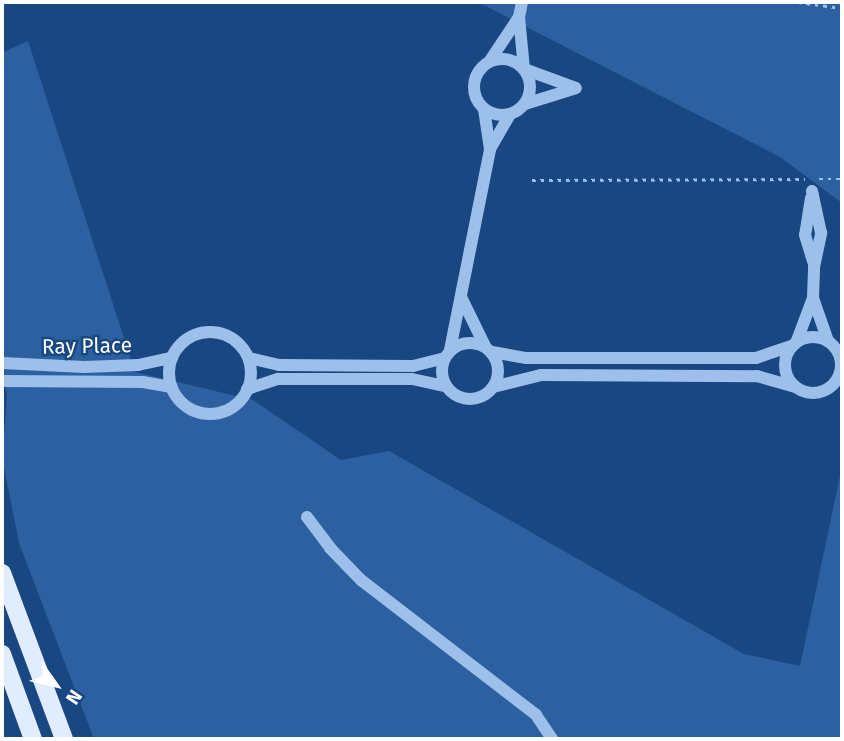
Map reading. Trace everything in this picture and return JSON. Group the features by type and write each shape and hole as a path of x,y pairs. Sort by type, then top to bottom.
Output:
{"main road":[{"path":"2,573 64,739"},
{"path":"2,654 33,739"}],"street":[{"path":"522,2 519,17 524,69 531,86 525,104"},
{"path":"510,115 501,116 484,109 478,102 474,84 476,75 489,62 519,17"},
{"path":"461,297 499,369 493,387 486,394 468,399 452,393 442,377 461,297 490,149 510,115 525,104 576,88 524,69 508,59 489,62"},
{"path":"484,109 490,149"},
{"path":"795,387 785,372 785,362 813,298 814,267 821,233 813,191 805,235 814,267"},
{"path":"493,387 526,376 757,376 812,394 821,393 839,382 842,364 813,298"},
{"path":"203,332 230,337 248,358 251,371 247,389 235,406 210,414 186,406 172,387 169,372 172,358 184,341 203,332"},
{"path":"248,358 279,365 413,366 447,354 466,342 526,358 756,358 810,337 836,347"},
{"name":"Ray Place","path":"2,363 84,367 138,365 172,358"},
{"path":"247,389 278,379 412,379 446,386"},
{"name":"Ray Place","path":"2,382 143,382 172,387"},
{"path":"307,517 330,548 361,580 536,715 552,739"}],"path":[{"path":"798,2 842,8"},
{"path":"532,180 842,179"}],"shaded area":[{"path":"478,2 842,2 842,203 780,157"},
{"path":"28,41 135,372 253,400 341,460 389,451 744,654 800,666 842,466 842,739 94,739 19,543 2,458 7,397 2,355 2,53"}]}
